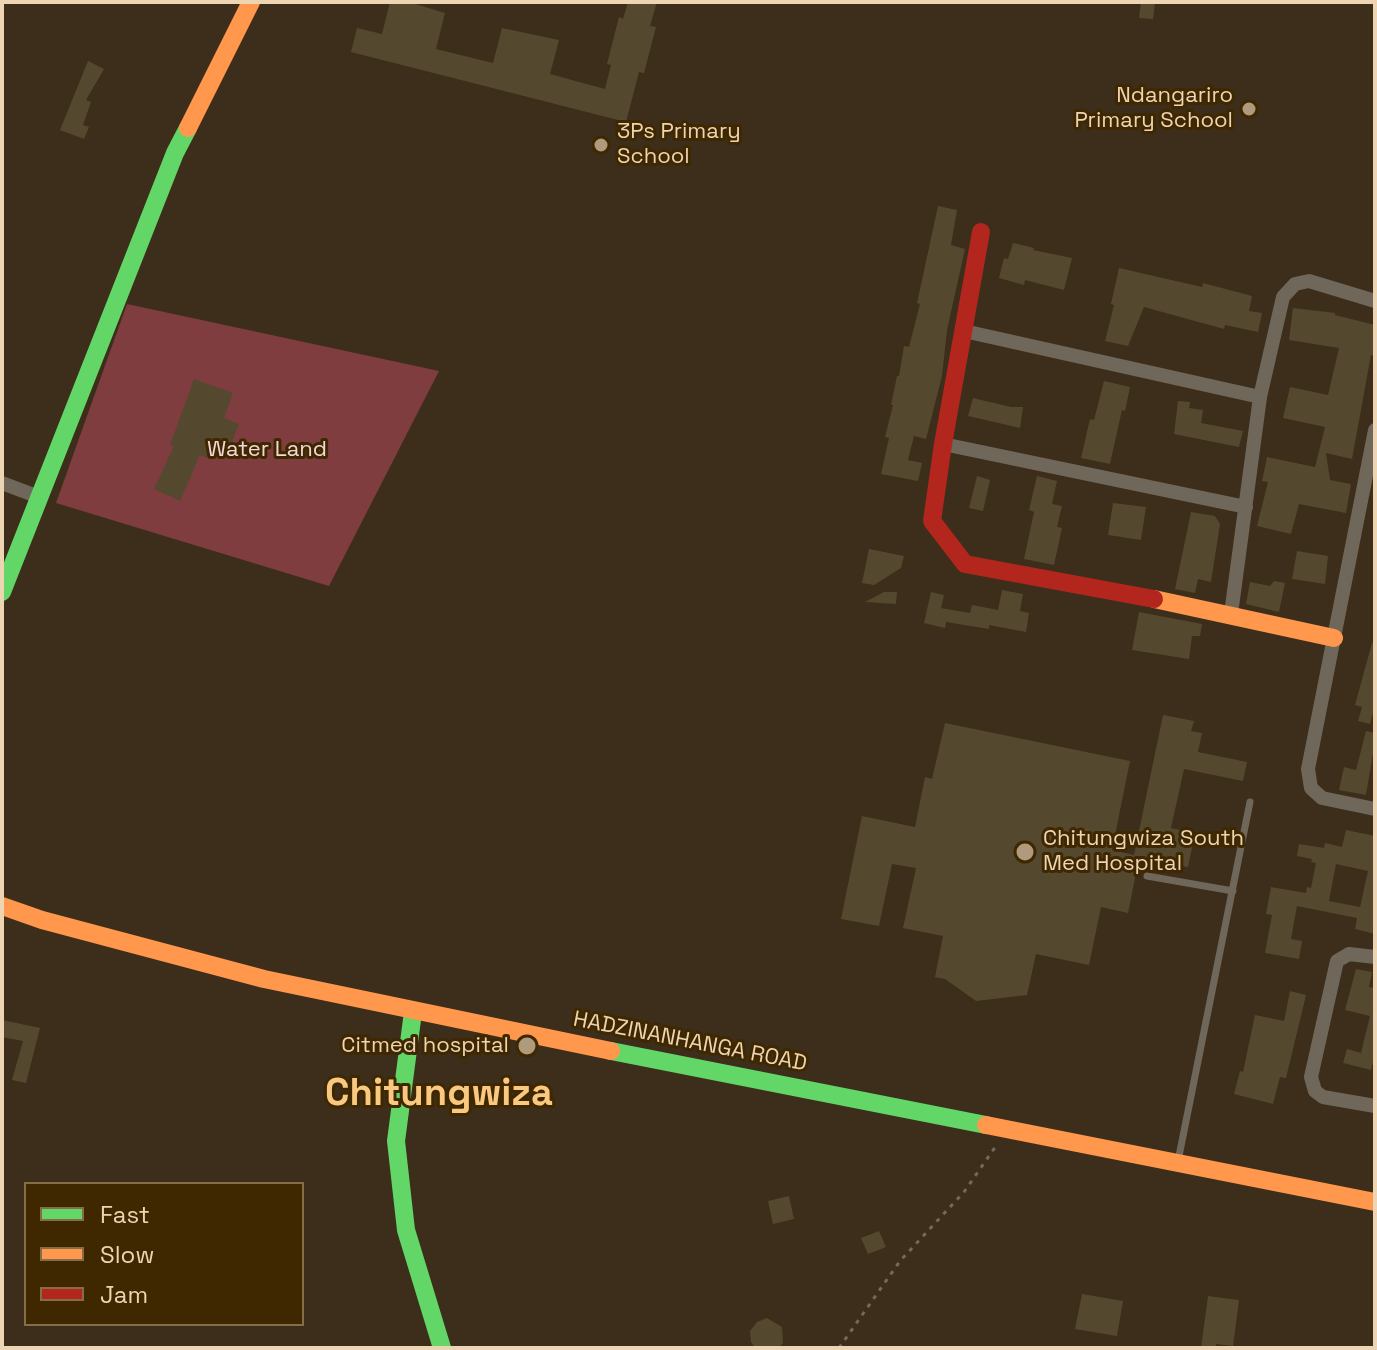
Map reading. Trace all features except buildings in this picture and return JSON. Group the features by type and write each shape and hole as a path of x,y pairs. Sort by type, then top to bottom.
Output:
{"street":[{"path":"2,592 175,153 251,2"},
{"path":"981,232 932,521 965,564 1231,614 1334,638"},
{"path":"1231,614 1260,397 1283,297 1295,284 1309,281 1375,301"},
{"path":"964,331 1260,397"},
{"path":"1375,430 1309,779 1315,794 1322,798 1375,809"},
{"path":"943,444 1246,507"},
{"path":"3,486 39,497"},
{"name":"HADZINANHANGA ROAD","path":"2,906 42,920 264,979 413,1012 1375,1202"},
{"path":"1375,957 1349,954 1337,961 1311,1077 1315,1091 1323,1097 1375,1106"},
{"path":"413,1012 396,1141 406,1230 442,1348"}],"lane":[{"path":"1178,1163 1250,802"},
{"path":"1147,876 1233,891"}],"path":[{"path":"839,1348 900,1261 964,1192 1008,1129"}],"green space":[{"name":"Water Land","path":"127,304 439,371 329,586 56,503"}],"traffic: fast":[{"path":"2,592 175,153 188,128"},
{"path":"413,1012 396,1141 406,1230 442,1348"},
{"path":"611,1051 986,1125"}],"traffic: slow":[{"path":"188,128 251,2"},
{"path":"1154,599 1334,638"},
{"path":"2,906 42,920 264,979 611,1051"},
{"path":"986,1125 1375,1202"}],"traffic: jam":[{"path":"981,232 932,521 965,564 1154,599"}],"place":[{"name":"Ndangariro Primary School","path":"1249,109"},
{"name":"3Ps Primary School","path":"601,145"},
{"name":"Chitungwiza South Med Hospital","path":"1025,852"},
{"name":"Citmed hospital","path":"527,1046"}],"district":[{"name":"Chitungwiza","path":"439,1095"}]}
